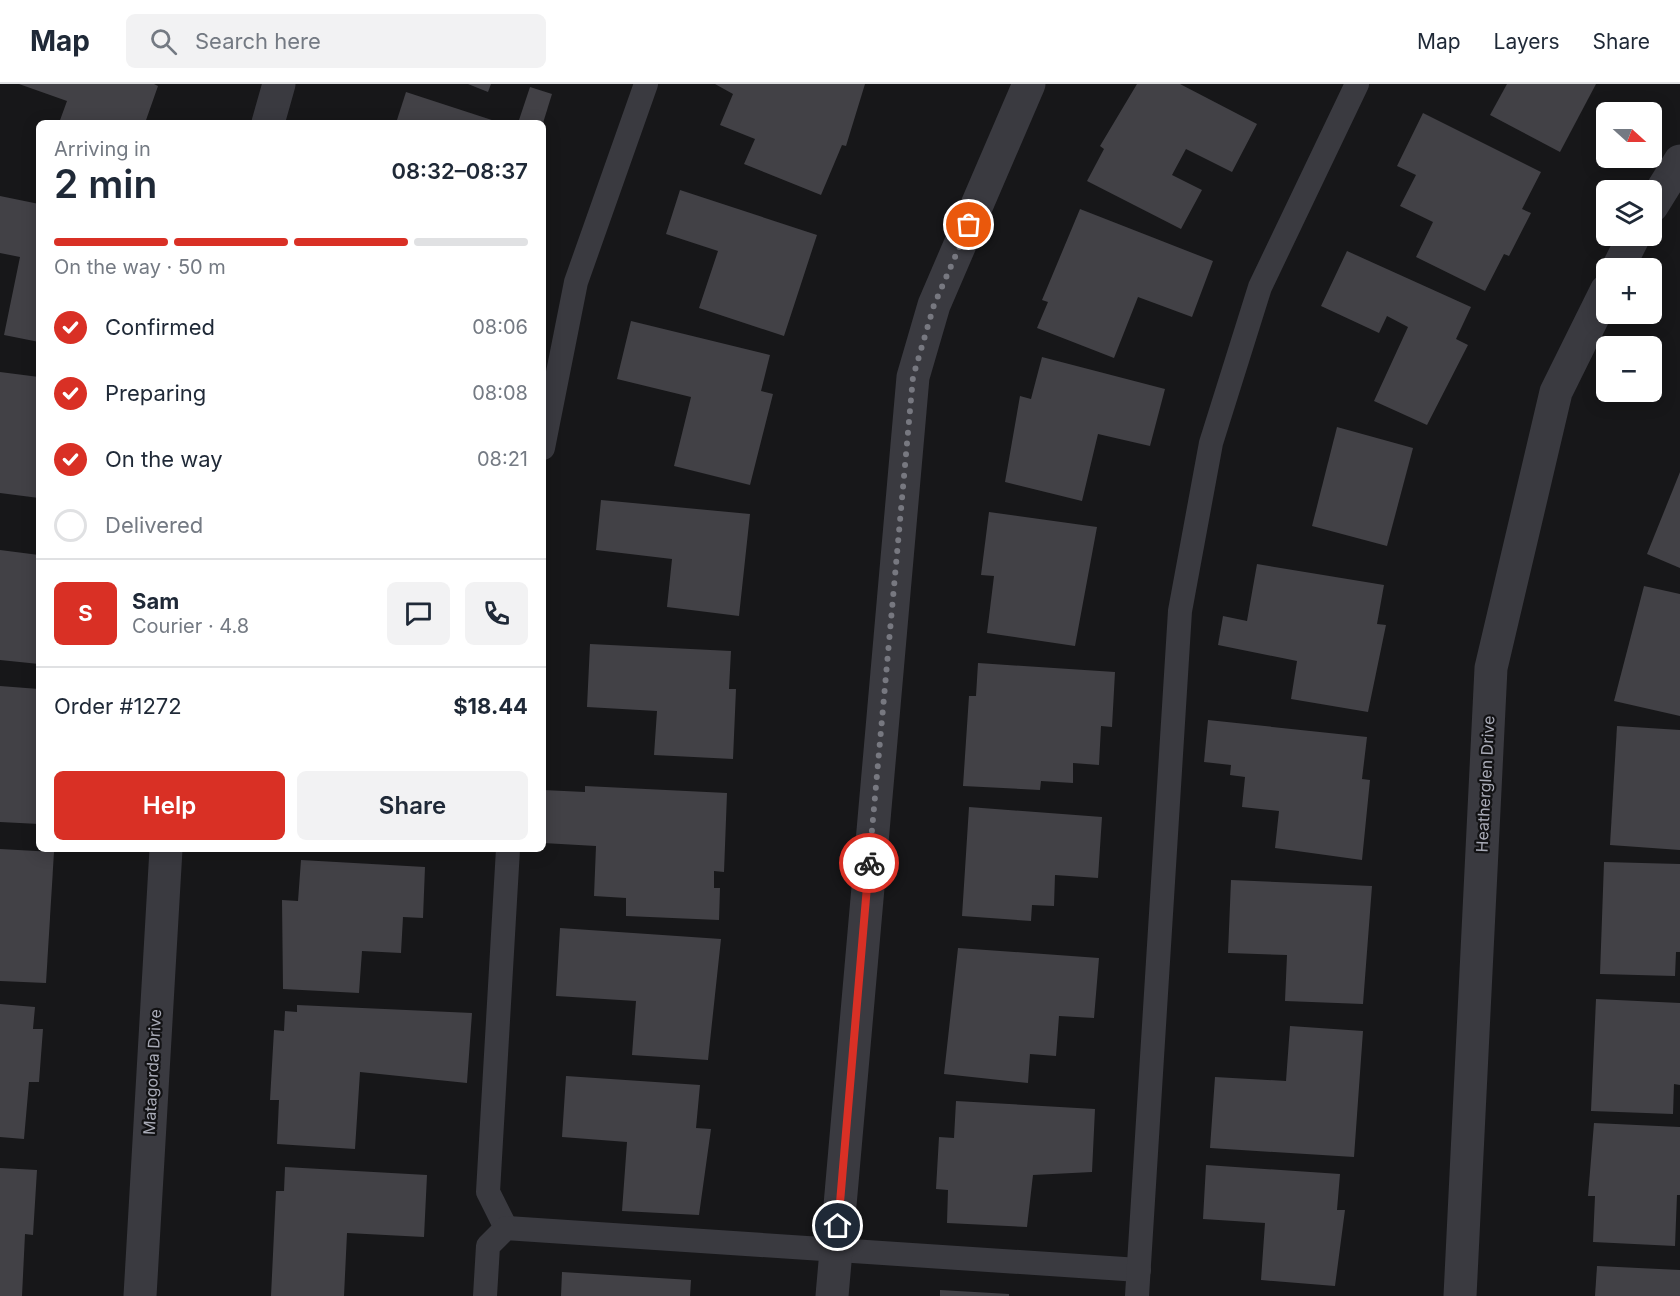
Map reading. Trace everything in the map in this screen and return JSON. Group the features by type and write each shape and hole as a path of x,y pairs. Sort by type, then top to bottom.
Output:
{"street":[{"path":"269,120 279,84"},
{"path":"832,1296 913,377 934,305 1029,84"},
{"path":"1662,190 1680,161"},
{"name":"Heatherglen Drive","path":"1460,1296 1491,668 1556,392 1596,311"},
{"name":"Matagorda Drive","path":"140,1296 166,852"}],"lane":[{"path":"546,433 576,282 646,84"},
{"path":"1137,1296 1180,611 1186,577 1211,443 1260,287 1357,84"},
{"path":"506,1228 488,1192 508,852"},
{"path":"484,1296 488,1246 506,1228 1139,1270"}],"building":[{"path":"19,84 154,84 158,86 146,120 60,120 67,101"},
{"path":"468,84 491,84 488,92"},
{"path":"715,84 865,84 846,146 842,145 821,195 744,164 755,139 720,125 733,94"},
{"path":"1137,84 1180,84 1257,124 1232,172 1186,149 1172,175 1202,190 1181,229 1087,181 1104,149 1100,146"},
{"path":"1507,84 1596,84 1560,152 1490,115"},
{"path":"530,87 552,94 544,120 519,120"},
{"path":"406,92 492,120 397,120"},
{"path":"1423,113 1541,172 1522,209 1531,213 1509,256 1504,254 1485,291 1416,257 1433,222 1400,206 1416,175 1397,166"},
{"path":"680,190 817,235 784,336 699,308 718,251 666,234"},
{"path":"0,196 36,203 36,341 4,335 20,257 0,253"},
{"path":"1080,209 1213,261 1192,317 1138,297 1114,358 1037,328 1048,302 1042,300"},
{"path":"1347,251 1471,307 1456,339 1468,345 1427,425 1374,401 1408,327 1387,316 1379,333 1321,306"},
{"path":"631,321 770,355 761,391 773,394 750,485 674,466 691,397 617,379"},
{"path":"1042,357 1165,389 1150,446 1098,434 1082,501 1005,482 1020,396 1031,399"},
{"path":"0,372 36,377 36,498 0,493"},
{"path":"1337,427 1413,448 1387,546 1312,526"},
{"path":"1680,472 1680,568 1647,554"},
{"path":"601,500 750,514 739,616 667,607 672,559 596,550"},
{"path":"989,512 1097,527 1075,646 987,633 994,576 981,575"},
{"path":"0,550 36,555 36,664 0,660"},
{"path":"1257,564 1384,585 1377,624 1386,625 1368,712 1291,699 1297,661 1218,645 1223,616 1247,621"},
{"path":"1644,586 1680,594 1680,716 1614,701"},
{"path":"590,644 731,651 729,689 736,689 733,759 654,755 657,711 587,707"},
{"path":"978,663 1115,672 1112,727 1101,726 1099,765 1073,763 1073,783 1041,781 1040,790 963,786 969,696 976,696"},
{"path":"0,686 36,689 36,824 0,822"},
{"path":"1208,720 1367,737 1362,779 1370,780 1362,860 1275,848 1279,811 1242,807 1245,777 1230,775 1231,765 1204,762"},
{"path":"1617,726 1680,730 1680,850 1610,845"},
{"path":"585,786 727,793 724,872 714,871 714,888 720,888 719,920 626,916 626,898 594,896 596,846 546,843 546,790 585,792"},
{"path":"969,807 1102,817 1098,878 1055,875 1054,906 1032,905 1031,921 962,916"},
{"path":"0,849 54,852 46,983 0,981"},
{"path":"301,860 425,867 423,918 403,917 401,953 362,951 359,993 283,989 282,900 298,901"},
{"path":"1604,862 1680,864 1680,952 1676,952 1675,976 1600,974"},
{"path":"1231,880 1372,886 1363,1004 1285,1001 1287,955 1228,953"},
{"path":"560,928 721,939 708,1060 632,1055 636,1001 556,996"},
{"path":"958,948 1099,958 1094,1018 1059,1016 1056,1056 1030,1054 1028,1083 944,1074"},
{"path":"1596,999 1680,1003 1680,1085 1674,1084 1673,1114 1591,1111"},
{"path":"0,1004 35,1007 33,1029 43,1029 39,1082 29,1082 24,1139 0,1137"},
{"path":"297,1005 472,1013 467,1083 360,1072 355,1149 277,1144 279,1100 270,1100 274,1030 284,1031 285,1011 297,1012"},
{"path":"1290,1026 1363,1031 1354,1157 1210,1148 1215,1077 1286,1081"},
{"path":"566,1076 700,1085 696,1128 711,1129 699,1215 622,1211 627,1142 562,1137"},
{"path":"956,1101 1095,1109 1092,1172 1033,1175 1027,1227 947,1223 948,1190 936,1189 939,1137 954,1138"},
{"path":"1594,1123 1680,1127 1680,1195 1677,1195 1675,1246 1593,1242 1595,1196 1588,1196"},
{"path":"1206,1165 1340,1174 1337,1210 1345,1210 1335,1286 1261,1280 1265,1223 1203,1219"},
{"path":"285,1167 427,1175 424,1237 347,1233 344,1296 271,1296 276,1191 284,1191"},
{"path":"0,1168 37,1170 33,1235 25,1234 22,1296 0,1296"},
{"path":"1597,1266 1680,1270 1680,1296 1595,1296"},
{"path":"562,1272 691,1280 690,1296 561,1296"},
{"path":"940,1290 1009,1294 1009,1296 940,1296"}],"way so far":[{"path":"869,863 906,433 913,377 934,305 969,225"}],"route":[{"path":"838,1226 869,863"}]}
